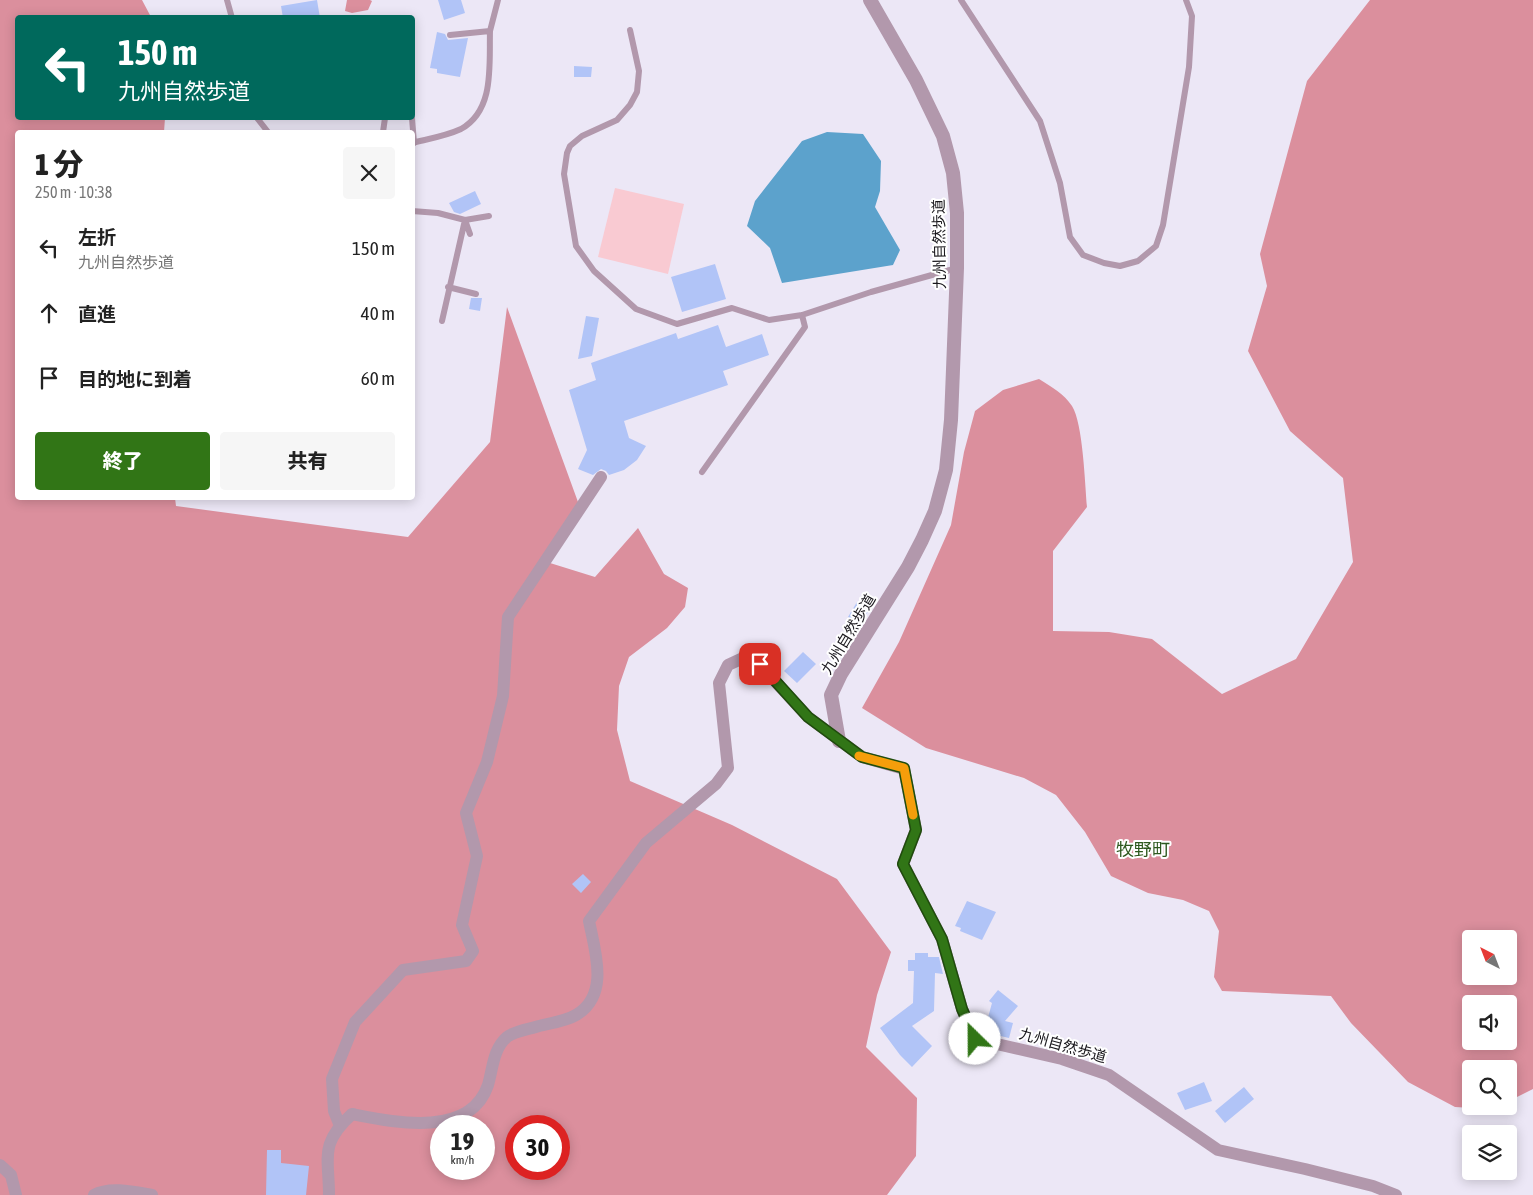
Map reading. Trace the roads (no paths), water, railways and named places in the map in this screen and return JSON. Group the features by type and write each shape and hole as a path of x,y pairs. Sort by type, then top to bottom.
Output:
{"street":[{"name":"九州自然歩道","path":"870,0 916,80 943,136 953,173 957,213 957,268 951,420 946,470 934,511 922,540 908,567 841,674 831,695 839,741 862,757 904,768 916,830 903,864 942,939 962,1009 975,1039 1062,1059 1109,1075 1218,1150 1305,1168 1373,1186 1396,1195"},
{"path":"340,1126 334,1111 332,1079 355,1022 403,970 466,961 473,951 462,925 477,856 466,813 487,762 503,696 508,617 601,477"},
{"path":"329,1195 326,1168 328,1148 340,1126 352,1114 415,1125 452,1119 472,1109 480,1099 487,1087 498,1046 509,1035 575,1016 586,1007 596,990 598,967 588,921 646,843 716,784 728,768 719,683 728,665 743,658 760,664 808,717 839,741"},
{"path":"0,1164 11,1175 16,1195"},
{"path":"94,1195 100,1192 120,1191 152,1195"}],"lane":[{"path":"227,0 231,15"},
{"path":"415,142 459,130 475,120 484,104 489,73 490,31 498,0"},
{"path":"961,0 1040,121 1060,183 1070,237 1083,255 1104,263 1120,266 1138,261 1156,246 1163,224 1189,67 1192,16 1186,0"},
{"path":"630,30 639,71 637,92 630,105 617,120 576,140 567,153 564,174 576,246 594,271 636,309 677,324 732,308 769,320 802,314 957,268"},
{"path":"450,35 490,31"},
{"path":"259,120 266,130"},
{"path":"415,211 438,213 465,220 489,216"},
{"path":"465,220 470,234"},
{"path":"442,321 448,287 465,220"},
{"path":"448,287 476,294"},
{"path":"702,472 805,327 802,314"}],"water":[{"path":"827,132 863,134 881,161 880,191 875,207 900,250 893,265 782,283 770,248 747,226 755,201 802,141"}],"district":[{"name":"牧野町","path":"1143,849"}]}
